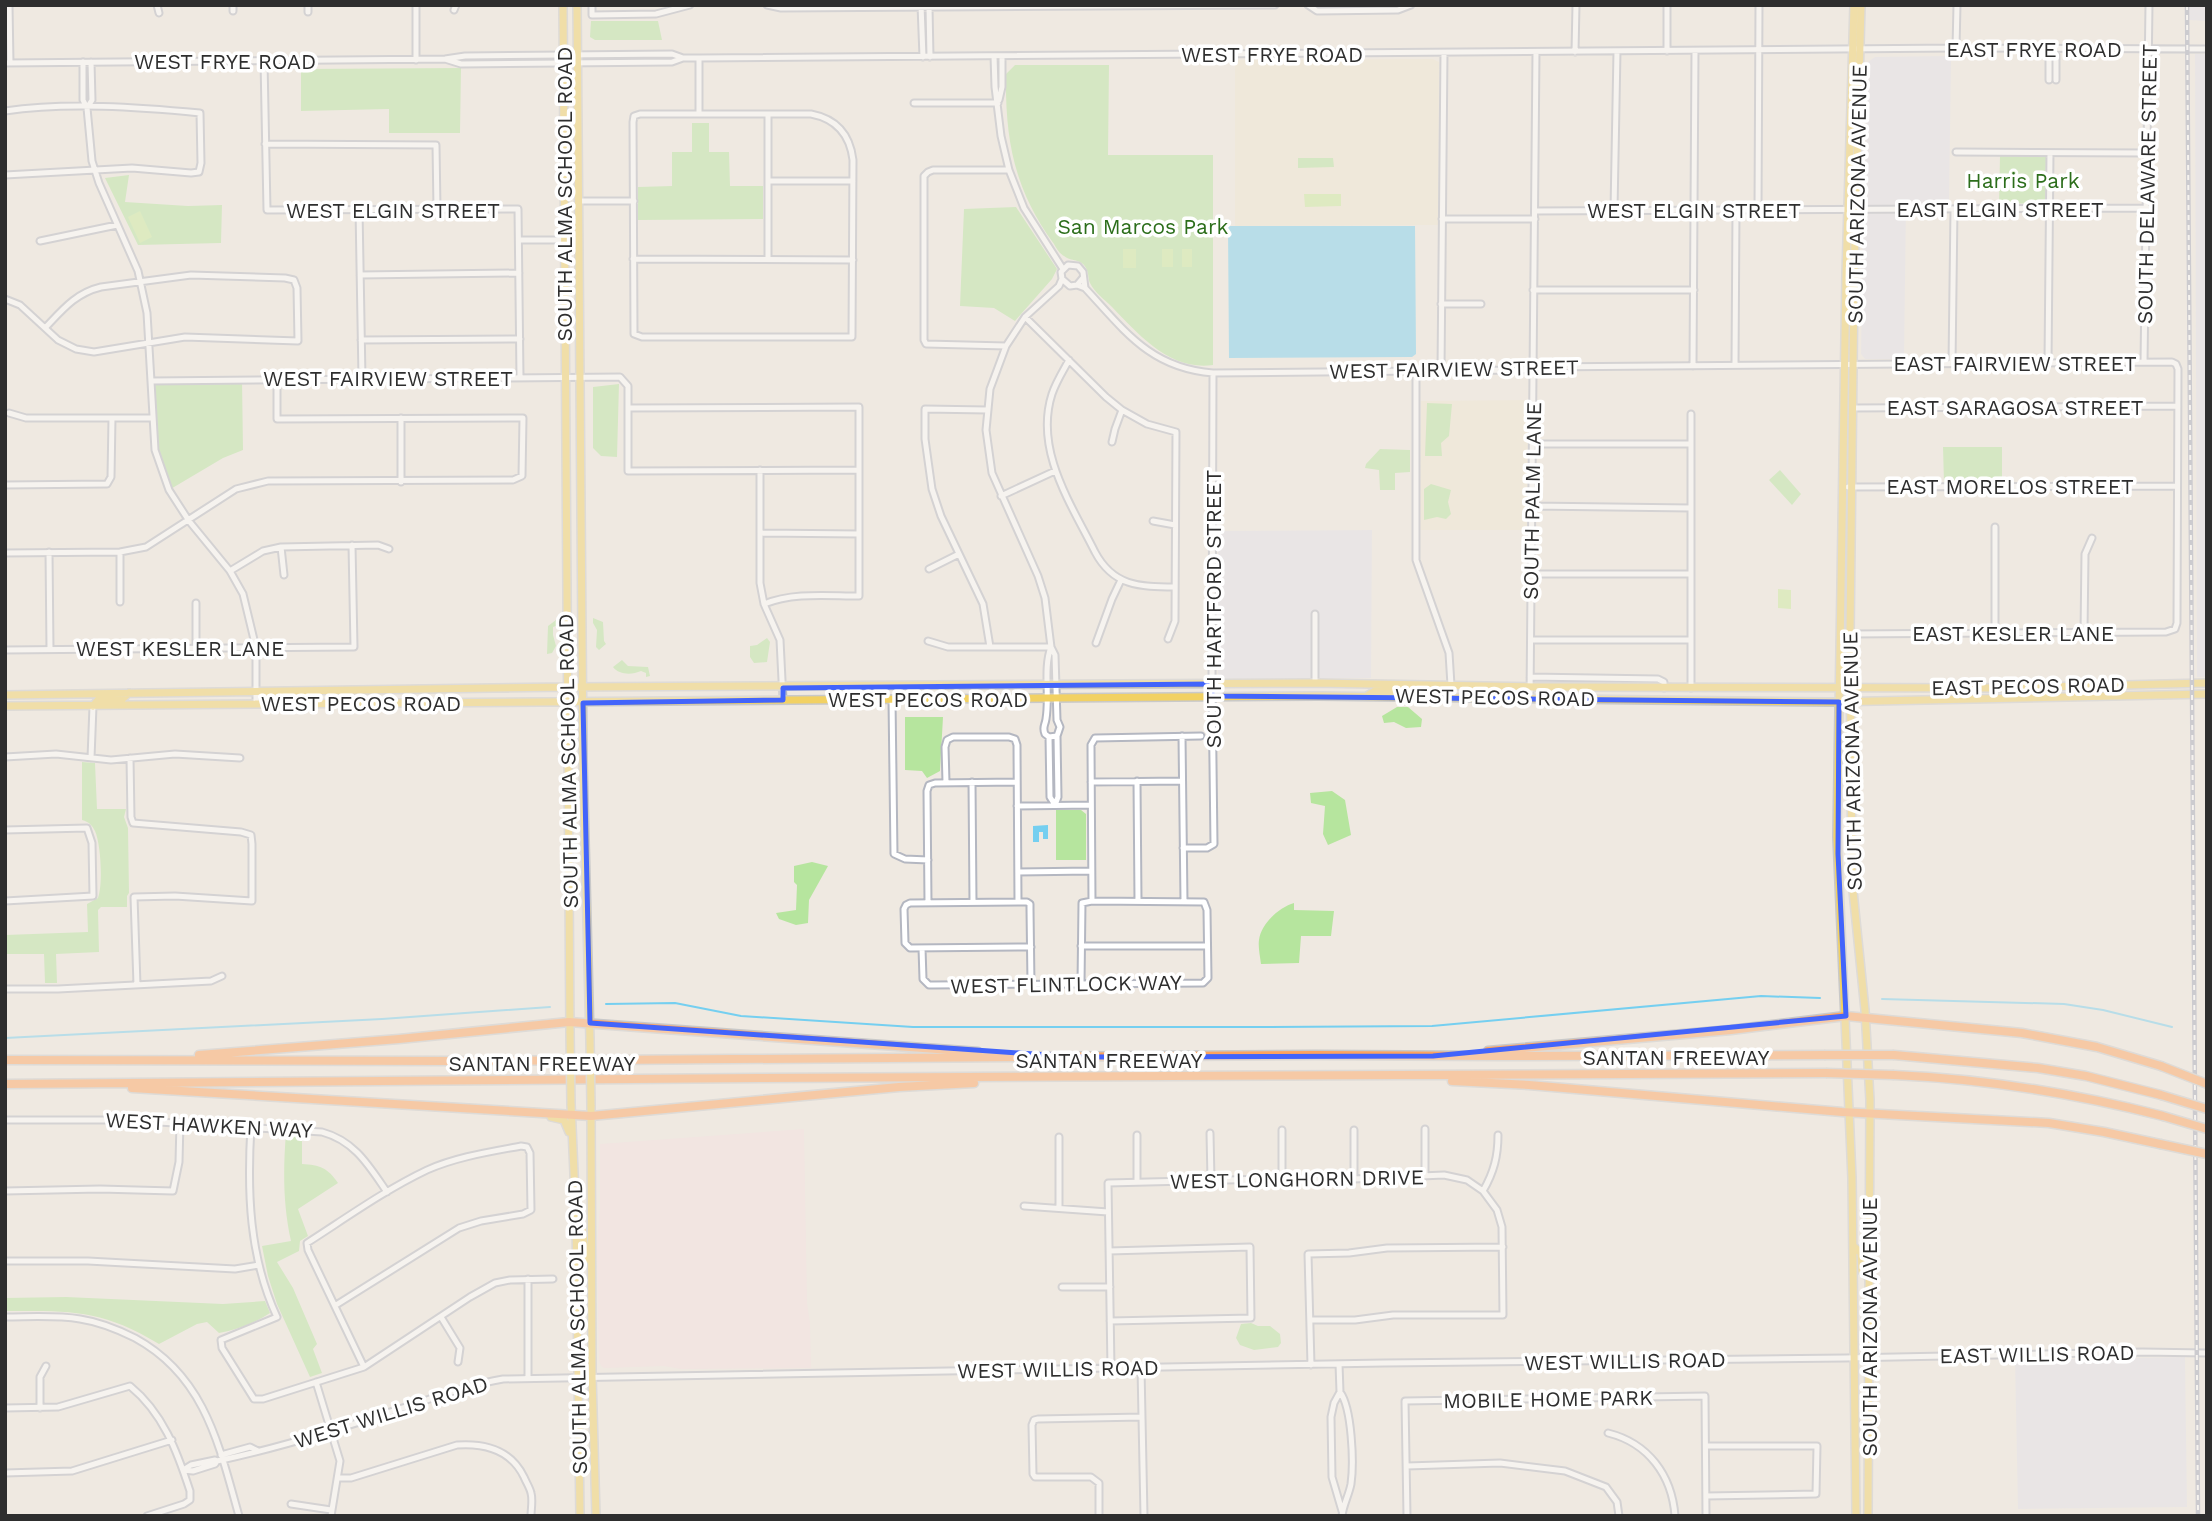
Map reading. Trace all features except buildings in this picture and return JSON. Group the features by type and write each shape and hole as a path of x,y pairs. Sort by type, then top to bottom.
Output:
{"highway":[{"path":"1433,1056 1564,1046 1846,1016 2022,1033 2064,1040 2116,1052 2207,1084"},
{"path":"130,1060 374,1042 569,1022 950,1051 1076,1057"},
{"name":"SANTAN FREEWAY","path":"5,1060 459,1061 1894,1055 2038,1068 2086,1076 2207,1109"},
{"name":"SANTAN FREEWAY","path":"5,1084 1826,1073 1943,1077 2045,1089 2207,1129"},
{"path":"1411,1076 1444,1081 1530,1085 1850,1112 2049,1123 2207,1154"},
{"path":"54,1083 591,1116 899,1087 1037,1078"}],"main road":[{"name":"SOUTH ALMA SCHOOL ROAD","path":"563,5 569,1022 576,1219 580,1516"},
{"name":"SOUTH ALMA SCHOOL ROAD","path":"577,5 583,702 596,1516"},
{"name":"SOUTH ARIZONA AVENUE","path":"1858,8 1848,487 1852,881 1866,1018 1869,1113 1868,1516"},
{"name":"SOUTH ARIZONA AVENUE","path":"1849,364 1853,408 1839,688 1838,853 1850,1112 1856,1516"},
{"name":"WEST PECOS ROAD","path":"5,695 567,687 783,688 1315,683 1530,687 1850,687"},
{"name":"EAST PECOS ROAD","path":"1850,687 2006,688 2207,683"},
{"path":"1367,696 1375,691 1399,690 1404,685"},
{"path":"2139,685 2150,695"},
{"path":"2006,688 2006,699"},
{"path":"93,706 99,699 122,699 130,693"},
{"name":"EAST PECOS ROAD","path":"1850,702 2207,694"},
{"name":"WEST PECOS ROAD","path":"5,706 1212,696 1850,702"},
{"path":"464,1109 559,1118 568,1126 573,1144"},
{"path":"576,1219 582,1228 586,1257 591,1261"},
{"path":"1853,1246 1861,1253 1862,1271 1869,1278"}],"street":[{"path":"7,63 9,5"},
{"path":"157,5 159,13"},
{"path":"415,5 416,60"},
{"path":"592,5 592,15 656,14 690,5"},
{"path":"767,5 781,8 1275,5"},
{"path":"1308,5 1317,11 1331,11 1398,10 1411,5"},
{"path":"1575,52 1576,5"},
{"path":"1667,5 1667,51"},
{"path":"1758,209 1759,5"},
{"path":"1956,48 1957,5"},
{"name":"SOUTH DELAWARE STREET","path":"2144,362 2149,5"},
{"path":"921,6 926,57"},
{"path":"926,57 929,6"},
{"path":"922,28 929,28"},
{"path":"2053,48 2056,55 2053,80"},
{"name":"EAST FRYE ROAD","path":"1857,50 2207,49"},
{"name":"WEST FRYE ROAD","path":"7,63 416,60 465,56 578,59 672,54 683,58 699,58 1857,50"},
{"path":"1614,210 1617,51"},
{"path":"1693,366 1695,51"},
{"name":"SOUTH PALM LANE","path":"1530,697 1536,52"},
{"path":"1441,370 1444,53"},
{"path":"995,56 995,87 1001,136 1009,170 1034,227 1065,267"},
{"path":"999,103 1002,56"},
{"path":"699,58 699,114"},
{"path":"264,61 265,144 436,145 437,209"},
{"path":"83,62 83,100 87,108 95,170 141,281 147,313 155,450 169,491 189,521 230,571 243,594 256,648 256,704"},
{"path":"87,108 92,100 91,62"},
{"path":"914,103 999,103"},
{"path":"5,111 142,108 200,113 201,163 199,172 132,168 5,175"},
{"path":"699,114 811,114 821,116 842,129 852,150 852,337 642,337 634,334 634,116 699,114"},
{"path":"768,114 768,259"},
{"name":"WEST ELGIN STREET","path":"265,144 267,210 519,209 520,240 564,240"},
{"path":"1956,152 2147,153"},
{"path":"2048,362 2050,153"},
{"path":"1006,346 926,344 924,190 928,172 1009,170"},
{"path":"768,181 853,181"},
{"path":"579,201 634,201"},
{"name":"EAST ELGIN STREET","path":"1852,209 2147,208"},
{"path":"359,209 362,378"},
{"path":"1735,365 1736,209"},
{"name":"WEST ELGIN STREET","path":"1535,211 1852,209"},
{"path":"1952,364 1954,209"},
{"path":"1442,219 1535,219"},
{"path":"40,241 117,225"},
{"path":"520,240 520,377"},
{"path":"633,259 853,260"},
{"path":"1062,283 1080,282 1081,269 1075,264 1065,267"},
{"path":"1055,806 1058,797 1057,736 1060,731 1052,698 1055,655 1051,646 1045,598 1038,576 992,473 986,430 990,389 1006,346 1025,317 1062,283 1065,267"},
{"path":"360,275 519,273"},
{"path":"5,299 20,304 58,340 76,349 94,352 185,337 298,341 298,288 294,280 191,275 101,287 80,294 46,327"},
{"name":"WEST FAIRVIEW STREET","path":"1080,282 1137,342 1156,358 1192,371 1213,373 1849,364"},
{"path":"1533,290 1694,290"},
{"path":"1441,304 1482,304"},
{"path":"1025,317 1122,410 1147,424 1176,432 1175,621 1168,639"},
{"path":"361,340 520,338"},
{"path":"51,345 58,340"},
{"path":"1069,360 1052,394 1048,412 1049,452 1055,471 1102,565 1121,580 1137,586 1175,587"},
{"name":"EAST FAIRVIEW STREET","path":"1849,364 2172,362 2178,369 2178,406"},
{"path":"1416,370 1416,561 1449,653 1451,685"},
{"name":"SOUTH HARTFORD STREET","path":"1183,848 1207,848 1214,844 1213,373"},
{"name":"WEST FAIRVIEW STREET","path":"151,381 620,377 628,386 628,408"},
{"path":"5,553 120,552 146,547 236,489 268,481 513,480 523,476 523,418 277,419 277,379"},
{"path":"2177,486 2178,406"},
{"name":"EAST SARAGOSA STREET","path":"1853,408 2178,406"},
{"path":"764,604 797,596 859,596 859,470 859,407 628,408 628,471 859,470"},
{"path":"987,410 925,409 925,439 932,489 941,516 983,604 990,646"},
{"path":"1112,442 1122,410"},
{"path":"9,413 26,418 152,418"},
{"path":"1690,414 1691,688"},
{"path":"5,485 107,484 111,477 112,418"},
{"path":"401,418 401,482"},
{"path":"1533,444 1690,444"},
{"path":"760,470 760,583 764,604 780,640 783,700"},
{"path":"1001,496 1055,471"},
{"name":"EAST MORELOS STREET","path":"1848,487 2177,486"},
{"name":"EAST KESLER LANE","path":"1850,634 2166,632 2175,629 2177,486"},
{"path":"1532,506 1690,508"},
{"path":"1153,521 1175,525"},
{"path":"1995,527 1995,633"},
{"path":"760,533 859,534"},
{"path":"2084,633 2085,554 2092,538"},
{"name":"WEST KESLER LANE","path":"5,650 354,647 352,545"},
{"path":"230,571 263,551 281,547 378,545 389,550"},
{"path":"281,547 284,575"},
{"path":"49,552 50,649"},
{"path":"120,552 120,602"},
{"path":"929,569 959,554"},
{"path":"1531,574 1691,574"},
{"path":"1096,643 1121,580"},
{"path":"195,603 196,648"},
{"path":"1315,614 1315,683"},
{"path":"1531,640 1691,640"},
{"path":"928,641 948,646 1051,646"},
{"name":"WEST PECOS ROAD","path":"1530,677 1658,679 1664,682 1664,688"},
{"path":"1052,698 1043,728 1049,737 1050,797 1055,806"},
{"path":"892,699 894,853 905,859 928,860"},
{"path":"91,758 93,706"},
{"path":"1049,737 1057,736"},
{"path":"1182,736 1184,901"},
{"path":"1092,901 1091,745 1095,738 1201,736"},
{"path":"946,782 947,740 953,737 1015,739 1018,902"},
{"path":"5,757 46,754 111,760 175,754 240,758"},
{"path":"130,758 133,823 251,835 252,901 176,896 134,897 137,985"},
{"path":"1137,781 1138,901"},
{"path":"1091,782 1182,781"},
{"path":"928,903 929,785 946,782 1017,782"},
{"path":"971,782 973,902"},
{"path":"1017,806 1091,805"},
{"path":"5,830 87,828 92,843 93,896 5,901"},
{"path":"1018,872 1091,871"},
{"path":"1081,946 1207,946 1207,910 1204,902 1082,903 1081,946 1081,984"},
{"path":"1031,947 907,946 904,909 906,905 928,903 1030,904 1031,947 1031,984"},
{"name":"WEST FLINTLOCK WAY","path":"922,948 923,979 933,985 1081,984 1203,983 1207,979 1207,946"},
{"path":"5,989 211,981 222,976"},
{"name":"WEST HAWKEN WAY","path":"5,1120 98,1119 313,1130 341,1139 356,1149 387,1192"},
{"path":"5,1191 173,1191 179,1162 180,1122"},
{"path":"251,1126 249,1204 259,1265 277,1317 221,1340 222,1348 254,1399 263,1399 364,1367 495,1283 553,1279"},
{"path":"1424,1129 1425,1176"},
{"path":"1282,1130 1282,1179"},
{"path":"1354,1130 1354,1180"},
{"path":"1210,1133 1211,1180"},
{"path":"1137,1135 1137,1182"},
{"path":"1310,1320 1355,1320 1393,1315 1503,1315 1502,1227 1497,1210 1483,1191 1493,1173 1498,1152 1498,1135"},
{"path":"1059,1137 1059,1208"},
{"path":"336,1305 459,1228 531,1210 530,1153 527,1147 463,1158 428,1170 387,1192 307,1243 364,1367"},
{"name":"WEST LONGHORN DRIVE","path":"1108,1212 1108,1182 1354,1180 1444,1175 1467,1180 1483,1191"},
{"path":"1024,1206 1108,1212 1111,1368"},
{"path":"1109,1251 1250,1247 1251,1318 1110,1321"},
{"path":"1311,1365 1308,1254 1349,1253 1387,1248 1503,1247"},
{"path":"5,1261 88,1261 234,1269 259,1265"},
{"path":"528,1279 528,1378"},
{"path":"1062,1287 1110,1287"},
{"path":"5,1317 59,1317 90,1321 118,1329 145,1343 178,1371 198,1397 211,1423 239,1516"},
{"path":"441,1317 460,1348 458,1362"},
{"name":"EAST WILLIS ROAD","path":"1868,1358 2207,1353"},
{"name":"WEST WILLIS ROAD","path":"183,1470 193,1471 215,1464 220,1459 250,1447 258,1451 473,1385 503,1379 1141,1367 1868,1358"},
{"path":"1339,1364 1340,1392 1349,1410 1351,1465 1351,1483 1342,1513"},
{"path":"40,1408 40,1377 46,1366"},
{"path":"1141,1367 1144,1516"},
{"path":"291,1504 331,1513 340,1461 316,1382"},
{"path":"5,1408 58,1407 130,1386 156,1413 172,1440 190,1500 147,1516"},
{"path":"1340,1392 1331,1417 1333,1485 1342,1513"},
{"name":"MOBILE HOME PARK","path":"1407,1516 1405,1401 1705,1396 1706,1516"},
{"path":"1099,1516 1099,1483 1096,1479 1035,1477 1034,1420 1142,1417"},
{"name":"MOBILE HOME PARK","path":"1608,1433 1634,1444 1648,1453 1658,1465 1674,1500 1675,1516"},
{"path":"5,1473 72,1471 172,1440"},
{"path":"338,1478 351,1478 457,1445 475,1444 493,1448 509,1457 519,1468 531,1493 531,1516"},
{"path":"1706,1446 1817,1446 1816,1494 1706,1496"},
{"path":"509,1457 515,1451"},
{"path":"1406,1466 1500,1464 1565,1471 1606,1487 1617,1502 1619,1516"}],"highlighted area":[{"path":"1212,684 1212,696 1839,702 1838,854 1846,1016 1433,1056 1076,1057 590,1023 583,703 783,700 783,688"}],"shaded area":[{"path":"2189,5 2207,5 2207,21 2189,20"},
{"path":"2195,54 2207,54 2207,677 2197,677"},
{"path":"1946,56 1951,61 1949,201 1945,204 1906,204 1904,359 1865,359 1861,354 1863,218 1868,215 1868,203 1864,199 1868,62 1875,57"},
{"path":"1433,59 1439,62 1438,225 1235,226 1235,60"},
{"path":"1528,400 1527,530 1420,530 1421,401"},
{"path":"1372,530 1371,678 1225,679 1218,674 1218,531"},
{"path":"804,1129 811,1368 681,1369 664,1366 601,1366 597,1246 600,1144"},
{"path":"2185,1357 2187,1507 2018,1509 2015,1360"}],"green space":[{"path":"591,21 658,21 662,40 595,40 590,37"},
{"name":"San Marcos Park","path":"1015,65 1109,65 1108,155 1213,155 1213,365 1183,362 1156,349 1094,290 1084,265 1061,254 1040,224 1021,183 1010,142 1006,74"},
{"path":"461,68 460,133 389,133 389,109 301,111 301,69"},
{"path":"692,123 709,123 709,152 729,152 730,186 763,186 763,219 638,220 638,187 672,186 672,152 692,152"},
{"name":"Harris Park","path":"2000,156 2046,157 2045,203 1999,204"},
{"path":"1298,158 1333,158 1334,167 1298,168"},
{"path":"129,175 125,202 222,205 221,243 138,245 105,178"},
{"path":"1304,194 1341,194 1341,206 1305,207"},
{"path":"1016,207 1057,269 1052,279 1015,321 994,308 960,306 964,209"},
{"path":"140,211 152,237 140,243 128,217"},
{"path":"1123,249 1136,249 1136,268 1123,268"},
{"path":"1162,249 1173,249 1173,267 1162,267"},
{"path":"1182,249 1192,249 1192,267 1182,267"},
{"path":"242,379 243,450 223,458 169,490 155,450 151,381"},
{"path":"619,384 617,457 601,456 593,448 593,387"},
{"path":"1427,403 1452,404 1449,436 1441,443 1442,456 1425,456"},
{"path":"1943,447 2002,447 2002,483 1944,483"},
{"path":"1380,449 1410,450 1410,472 1395,473 1395,490 1380,490 1379,470 1365,468"},
{"path":"1780,470 1801,494 1792,505 1769,480"},
{"path":"1431,484 1451,490 1448,502 1451,514 1446,519 1437,517 1424,520 1424,489"},
{"path":"1778,589 1791,590 1791,609 1778,608"},
{"path":"593,618 603,622 606,644 599,650 596,647 597,630"},
{"path":"556,620 553,635 556,646 552,653 547,654 548,626"},
{"path":"767,638 770,642 767,662 754,663 750,657 750,646"},
{"path":"622,660 628,666 648,667 650,676 646,677 646,673 641,671 630,674 619,672 613,667"},
{"path":"1397,707 1408,707 1422,719 1421,727 1406,728 1394,722 1384,723 1382,716"},
{"path":"905,717 943,717 940,771 927,778 922,771 905,770"},
{"path":"82,762 95,763 97,809 126,809 124,817 128,828 129,893 127,907 101,907 98,910 99,952 56,954 57,983 45,983 44,954 5,954 5,935 88,932 87,904 98,898 101,864 95,831 90,824 82,820"},
{"path":"1332,791 1345,800 1351,835 1328,845 1323,834 1325,806 1311,803 1310,793"},
{"path":"1056,810 1081,810 1086,814 1086,860 1056,860"},
{"path":"812,862 828,866 809,900 808,923 796,925 779,919 776,913 796,910 797,885 794,882 794,866"},
{"path":"1294,903 1294,910 1334,911 1331,936 1301,936 1299,963 1261,964 1259,943 1263,928 1277,912"},
{"path":"286,1133 302,1136 302,1164 323,1168 338,1183 298,1209 308,1236 300,1241 299,1251 277,1262 293,1288 317,1344 313,1349 322,1373 310,1377 277,1304 262,1246 291,1241 284,1187"},
{"path":"66,1297 223,1304 265,1301 270,1313 246,1326 219,1333 207,1322 197,1324 159,1344 120,1324 85,1314 5,1311 5,1298"},
{"path":"1241,1324 1270,1326 1280,1334 1281,1343 1278,1347 1254,1350 1240,1345 1236,1338"}],"water":[{"path":"1228,226 1415,226 1416,354 1412,357 1229,358"},
{"path":"1048,825 1048,839 1043,839 1043,832 1039,832 1039,842 1033,842 1033,826"}],"waterway":[{"path":"606,1004 675,1003 741,1016 913,1027 1257,1027 1432,1026 1761,996 1820,998"},
{"path":"1882,999 2064,1004 2103,1010 2172,1027"},
{"path":"5,1038 382,1019 550,1007"}],"railway":[{"path":"2187,5 2198,1516"}]}
